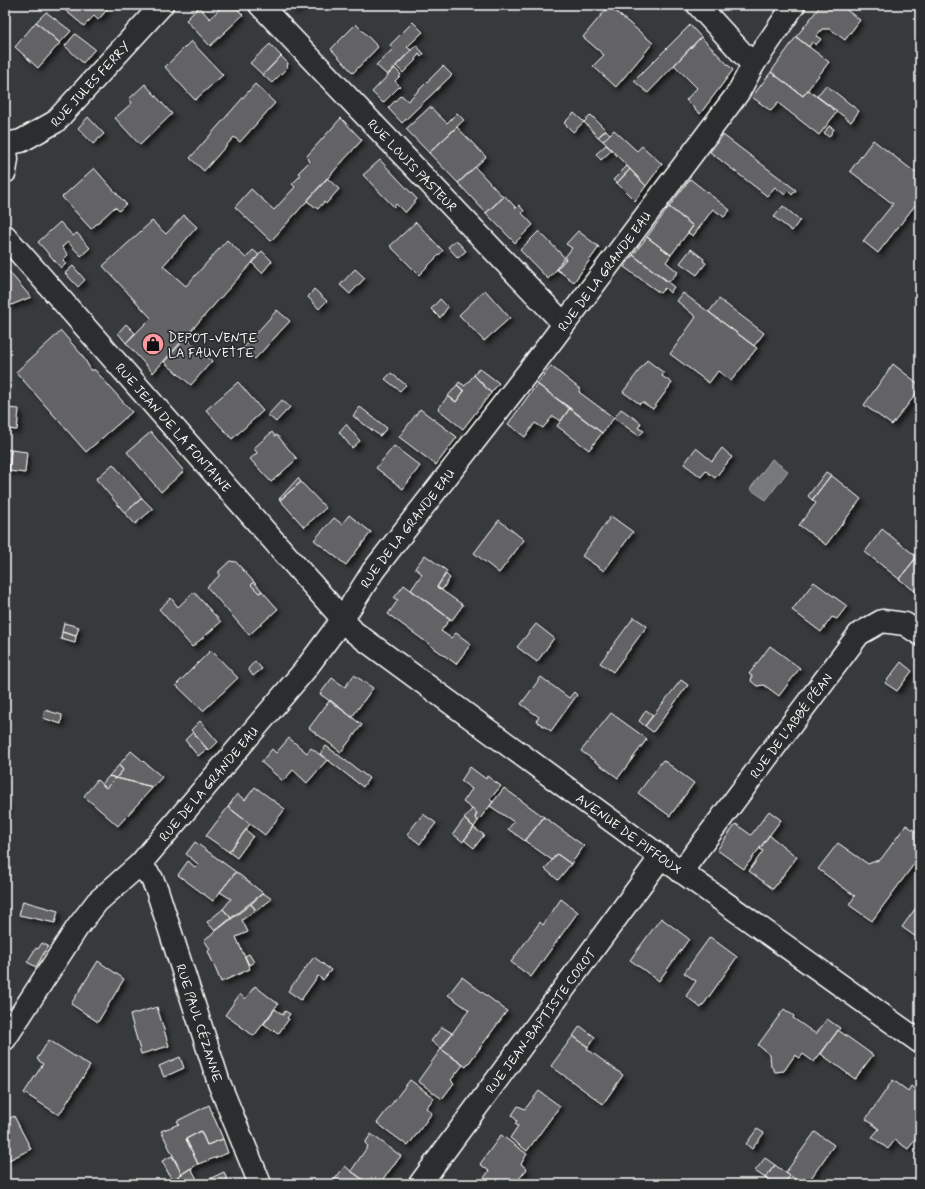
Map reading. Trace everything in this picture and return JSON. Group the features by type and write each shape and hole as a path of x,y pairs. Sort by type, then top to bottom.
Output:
{"street":[{"name":"RUE JULES FERRY","path":"5,145 21,141 55,122 162,5"},
{"name":"RUE LOUIS PASTEUR","path":"260,5 564,324"},
{"path":"698,5 753,65"},
{"name":"RUE DE LA GRANDE EAU","path":"5,1038 81,923 97,902 140,864 304,671 342,620 373,571 564,324 738,93 753,65 794,5"},
{"path":"5,145 5,172"},
{"name":"RUE JEAN DE LA FONTAINE","path":"5,236 342,620"},
{"name":"AVENUE DE PIFFOUX","path":"342,620 354,632 661,857 920,1042"},
{"name":"RUE DE L'ABBÉ PÉAN","path":"682,872 859,634 882,621 905,624 920,634"},
{"name":"RUE JEAN-BAPTISTE COROT","path":"420,1184 661,857"},
{"name":"RUE PAUL CÉZANNE","path":"140,864 152,878 157,890 219,1083 260,1184"}],"shaded area":[{"path":"772,459 788,471 766,500 750,489"}],"building":[{"path":"111,5 98,20 94,16 84,26 60,6"},
{"path":"223,5 234,5 243,15 210,46 186,20 199,7 210,19"},
{"path":"290,5 300,5 295,11"},
{"path":"821,5 840,5 860,20 845,40 830,29 822,29 816,36 821,39 816,45 812,42 809,47 796,37"},
{"path":"609,6 653,43 616,87 593,66 604,55 583,37"},
{"path":"46,12 71,31 60,43 36,22"},
{"path":"36,22 60,43 38,68 15,47"},
{"path":"413,22 423,32 407,47 411,50 387,75 376,65 393,49 390,45"},
{"path":"356,24 378,47 353,73 331,49"},
{"path":"690,25 701,37 648,93 634,81"},
{"path":"75,34 95,49 83,63 65,46"},
{"path":"701,37 733,70 700,114 686,100 697,88 674,65"},
{"path":"796,37 829,62 803,96 771,72"},
{"path":"191,41 223,75 195,100 165,67"},
{"path":"270,44 281,56 263,75 250,63"},
{"path":"416,45 424,54 421,57 419,54 415,59 416,60 403,73 396,66"},
{"path":"281,56 288,63 287,68 272,83 263,75"},
{"path":"443,66 452,75 402,123 388,108 401,95 408,101"},
{"path":"395,68 401,75 395,81 400,86 383,103 372,92"},
{"path":"771,72 803,96 808,90 837,112 819,135 778,103 771,111 752,97"},
{"path":"145,84 172,114 140,145 115,118 132,103 129,99"},
{"path":"255,84 275,103 240,142 234,137 204,171 190,158"},
{"path":"826,85 859,111 851,122 817,96"},
{"path":"430,107 447,123 457,113 464,120 429,153 406,129"},
{"path":"574,113 584,122 573,132 564,123"},
{"path":"591,115 606,130 598,137 584,122"},
{"path":"88,117 104,134 93,144 78,128"},
{"path":"341,118 362,140 271,241 235,207 251,189 274,210 295,187 292,184 301,175 298,173 310,161 306,157"},
{"path":"829,126 834,129 829,137 824,133"},
{"path":"457,127 486,157 458,183 429,153"},
{"path":"606,130 610,134 603,141 598,137"},
{"path":"614,130 637,151 642,146 662,164 646,186 603,141"},
{"path":"723,135 796,190 792,195 788,191 785,195 775,187 767,196 710,152"},
{"path":"873,140 920,176 920,199 878,253 863,241 893,204 850,171"},
{"path":"606,145 612,150 601,160 596,154"},
{"path":"380,160 417,199 405,213 396,204 394,207 363,175"},
{"path":"627,166 630,169 617,183 613,180"},
{"path":"475,167 503,197 486,213 458,183"},
{"path":"94,168 126,204 119,211 115,207 91,229 62,197"},
{"path":"630,169 646,186 635,201 617,183"},
{"path":"327,178 339,189 326,204 324,202 318,209 307,201"},
{"path":"690,179 730,210 724,217 713,209 693,236 688,233 693,226 669,207"},
{"path":"505,196 516,208 519,205 524,211 522,213 533,225 515,243 486,213"},
{"path":"783,206 800,220 792,231 774,217"},
{"path":"669,207 693,226 671,255 647,237"},
{"path":"184,215 197,227 163,266 186,286 227,240 246,258 253,250 259,255 153,373 126,343 151,318 103,266 152,221 166,234"},
{"path":"60,222 73,236 77,233 90,248 81,256 68,242 62,247 68,255 63,260 66,264 61,268 38,242"},
{"path":"416,222 443,251 419,275 390,246"},
{"path":"539,231 566,259 548,279 520,250"},
{"path":"578,231 599,247 574,282 556,269 572,248 566,244"},
{"path":"647,237 671,255 666,262 678,272 669,282 633,255"},
{"path":"456,240 466,251 458,258 448,247"},
{"path":"691,249 704,259 703,261 706,263 697,275 680,263"},
{"path":"262,251 272,261 262,273 252,263"},
{"path":"633,255 674,287 670,293 665,288 660,293 624,267"},
{"path":"73,266 85,280 78,287 65,273"},
{"path":"5,267 31,297 9,306 5,299"},
{"path":"355,269 365,278 350,294 340,285"},
{"path":"314,289 327,301 319,309 308,297"},
{"path":"485,290 510,318 484,341 459,315"},
{"path":"683,293 757,348 731,381 718,371 709,383 670,354 696,317 677,301"},
{"path":"440,299 448,307 440,318 431,309"},
{"path":"719,299 764,333 754,346 709,312"},
{"path":"277,310 290,321 255,359 243,348"},
{"path":"126,324 135,333 126,343 118,333"},
{"path":"61,331 82,355 91,370 95,370 132,412 86,452 16,372"},
{"path":"186,338 212,361 191,385 164,362"},
{"path":"647,360 664,373 662,376 672,383 653,409 642,402 640,404 623,392"},
{"path":"893,364 920,385 920,389 892,425 864,405"},
{"path":"551,366 580,389 579,392 614,418 602,433 537,384"},
{"path":"479,368 499,383 491,393 474,375"},
{"path":"391,373 406,385 400,391 385,379"},
{"path":"474,375 491,393 463,429 438,409 448,396 456,402 464,391 457,385 459,382 465,386"},
{"path":"238,382 263,411 232,439 206,410"},
{"path":"537,384 570,408 561,421 553,416 543,428 535,423 525,437 508,424"},
{"path":"457,385 464,391 456,402 448,396"},
{"path":"282,400 290,407 276,422 268,415"},
{"path":"5,403 8,403 7,408 19,409 17,430 5,429"},
{"path":"360,407 387,428 380,436 353,416"},
{"path":"570,408 602,433 589,450 557,426"},
{"path":"420,409 457,437 436,465 399,437"},
{"path":"621,409 641,423 638,428 644,431 639,436 614,418"},
{"path":"346,424 360,441 352,448 339,432"},
{"path":"151,432 184,471 161,492 127,452"},
{"path":"272,432 275,436 277,435 297,459 271,482 250,459 257,453 254,448"},
{"path":"394,446 420,466 403,489 376,468"},
{"path":"696,448 712,461 722,448 732,457 715,478 706,471 701,477 684,464"},
{"path":"5,449 11,450 9,471 5,471"},
{"path":"11,450 27,452 25,473 9,471"},
{"path":"113,464 142,498 125,513 96,479"},
{"path":"826,472 831,475 812,500 808,496"},
{"path":"831,475 861,499 826,545 799,525 816,503 812,500"},
{"path":"298,478 301,482 280,500 279,499"},
{"path":"301,482 326,508 304,527 280,500"},
{"path":"142,498 153,509 135,524 125,513"},
{"path":"349,515 371,532 346,565 314,540 334,518 342,524"},
{"path":"611,516 633,532 604,571 582,556"},
{"path":"499,520 524,540 499,573 474,553"},
{"path":"882,529 917,557 899,579 865,552"},
{"path":"919,554 920,556 920,595 899,579"},
{"path":"425,555 447,571 437,587 463,605 452,620 411,590 422,574 415,568"},
{"path":"230,561 236,562 254,582 251,585 259,593 262,591 278,609 249,635 207,587 219,576 219,571"},
{"path":"446,574 450,578 442,590 437,587"},
{"path":"254,582 262,591 259,593 251,585"},
{"path":"814,582 847,606 837,619 832,617 821,632 792,610"},
{"path":"404,585 450,619 441,631 451,638 456,633 471,644 456,664 388,614 398,600 394,598"},
{"path":"194,592 221,622 192,647 159,609 171,598 178,607"},
{"path":"634,617 647,626 613,672 600,663"},
{"path":"64,623 79,627 76,636 62,632"},
{"path":"536,624 554,638 537,662 517,647"},
{"path":"62,632 76,636 75,643 61,639"},
{"path":"770,646 800,668 779,696 764,685 757,686 751,681 752,676 749,674"},
{"path":"211,650 238,678 203,711 176,685"},
{"path":"255,661 262,669 253,676 248,669"},
{"path":"901,662 912,671 897,691 885,683"},
{"path":"354,675 373,688 352,717 320,694 332,678 345,687"},
{"path":"541,677 569,698 574,692 577,695 551,731 536,721 539,717 521,704"},
{"path":"681,680 688,685 653,732 645,726"},
{"path":"330,700 362,725 341,752 309,728"},
{"path":"45,710 62,715 61,724 43,718"},
{"path":"646,710 653,715 645,726 639,721"},
{"path":"611,713 647,739 618,778 581,751"},
{"path":"200,721 218,742 209,751 191,730"},
{"path":"193,732 207,749 198,756 185,740"},
{"path":"289,738 307,753 311,748 327,760 307,783 293,770 283,781 261,762 272,749 276,753"},
{"path":"326,746 369,778 363,787 320,754"},
{"path":"131,751 162,777 153,787 116,778 123,770 119,765"},
{"path":"663,760 694,783 670,816 638,793"},
{"path":"119,765 123,770 116,778 109,776"},
{"path":"470,767 486,779 487,776 501,786 490,799 493,802 478,821 475,818 477,813 463,802 472,789 461,781"},
{"path":"109,776 116,778 106,788 102,784"},
{"path":"116,778 153,787 118,826 84,796 97,780 106,788"},
{"path":"255,787 285,809 265,835 228,807 237,794 245,800"},
{"path":"504,788 544,817 525,841 508,829 514,822 490,806"},
{"path":"5,803 8,805 6,812 5,812"},
{"path":"228,807 250,824 229,852 206,836"},
{"path":"472,809 477,813 475,818 478,821 474,827 464,819"},
{"path":"769,811 781,820 744,869 717,850 736,824 751,835"},
{"path":"423,814 436,823 420,844 407,834"},
{"path":"544,817 584,846 571,864 557,854 552,860 525,841"},
{"path":"464,819 474,827 463,842 453,834"},
{"path":"906,825 920,834 920,856 872,921 849,905 855,896 818,869 838,843 868,864 881,859"},
{"path":"474,828 484,835 474,848 464,840"},
{"path":"246,830 253,836 237,858 229,852"},
{"path":"769,835 797,857 773,889 749,871 763,851 760,849"},
{"path":"195,842 236,872 213,901 178,875 188,861 195,867 198,864 186,854"},
{"path":"557,854 571,864 558,880 545,869"},
{"path":"236,872 263,893 231,918 223,909 231,899 220,892"},
{"path":"263,893 272,899 256,911 251,904"},
{"path":"561,899 578,912 531,977 511,962 540,922 543,925"},
{"path":"23,901 58,911 55,923 19,915"},
{"path":"920,902 920,940 902,927"},
{"path":"251,904 256,910 242,920 248,932 236,937 250,969 221,982 208,951 210,949 204,940"},
{"path":"223,909 231,918 215,931 207,922"},
{"path":"661,918 689,939 659,981 630,960"},
{"path":"710,937 737,957 701,1008 686,996 696,981 684,973"},
{"path":"42,943 48,946 36,967 27,962 36,948 38,949"},
{"path":"249,954 254,962 249,965 245,956"},
{"path":"314,957 331,970 323,980 318,976 301,1000 288,991"},
{"path":"98,961 124,979 98,1022 71,1004"},
{"path":"462,977 507,1011 466,1067 441,1049 469,1010 448,995"},
{"path":"255,986 278,1004 254,1036 225,1015 240,994 245,999"},
{"path":"157,1007 169,1046 141,1054 130,1015"},
{"path":"275,1009 283,1015 285,1011 290,1014 287,1018 289,1019 278,1034 264,1024"},
{"path":"784,1009 794,1016 793,1018 816,1034 827,1019 840,1028 814,1062 803,1054 800,1058 795,1055 784,1071 775,1072 771,1066 770,1055 758,1045"},
{"path":"580,1026 595,1037 588,1047 573,1036"},
{"path":"442,1027 452,1033 441,1049 431,1041"},
{"path":"838,1030 873,1055 855,1079 821,1054"},
{"path":"573,1036 588,1047 587,1049 623,1075 603,1104 551,1066"},
{"path":"49,1040 90,1066 59,1115 24,1093 43,1064 37,1059"},
{"path":"441,1049 463,1065 451,1080 454,1083 442,1099 418,1081"},
{"path":"180,1057 184,1068 164,1077 159,1066"},
{"path":"410,1080 434,1098 426,1108 432,1113 408,1146 377,1123"},
{"path":"893,1080 908,1091 911,1086 920,1093 920,1134 908,1149 895,1140 888,1149 872,1137 879,1129 866,1119"},
{"path":"539,1091 560,1106 527,1151 510,1138 518,1126 515,1124 517,1121 512,1115 518,1106 525,1109"},
{"path":"209,1105 223,1139 207,1145 201,1131 186,1139 198,1164 182,1174 161,1131 179,1124 177,1121"},
{"path":"14,1116 31,1149 5,1162 5,1121"},
{"path":"757,1129 764,1133 752,1149 746,1144"},
{"path":"201,1131 207,1145 223,1139 228,1153 198,1164 186,1139"},
{"path":"815,1132 834,1145 807,1184 801,1184 786,1172"},
{"path":"371,1134 401,1156 379,1184 369,1184 351,1171 368,1146 365,1143"},
{"path":"501,1135 527,1154 521,1164 527,1169 515,1184 485,1184 481,1182 489,1171 480,1164"},
{"path":"172,1156 182,1174 172,1180 162,1161"},
{"path":"765,1158 775,1165 765,1178 755,1171"},
{"path":"775,1165 790,1176 784,1184 773,1184 765,1178"},
{"path":"345,1166 351,1171 369,1184 331,1184"},
{"path":"191,1168 198,1181 193,1184 183,1184 178,1176"},
{"path":"224,1172 229,1184 209,1184 207,1180"}],"place":[{"name":"DEPOT-VENTE LA FAUVETTE","path":"153,344"}]}
